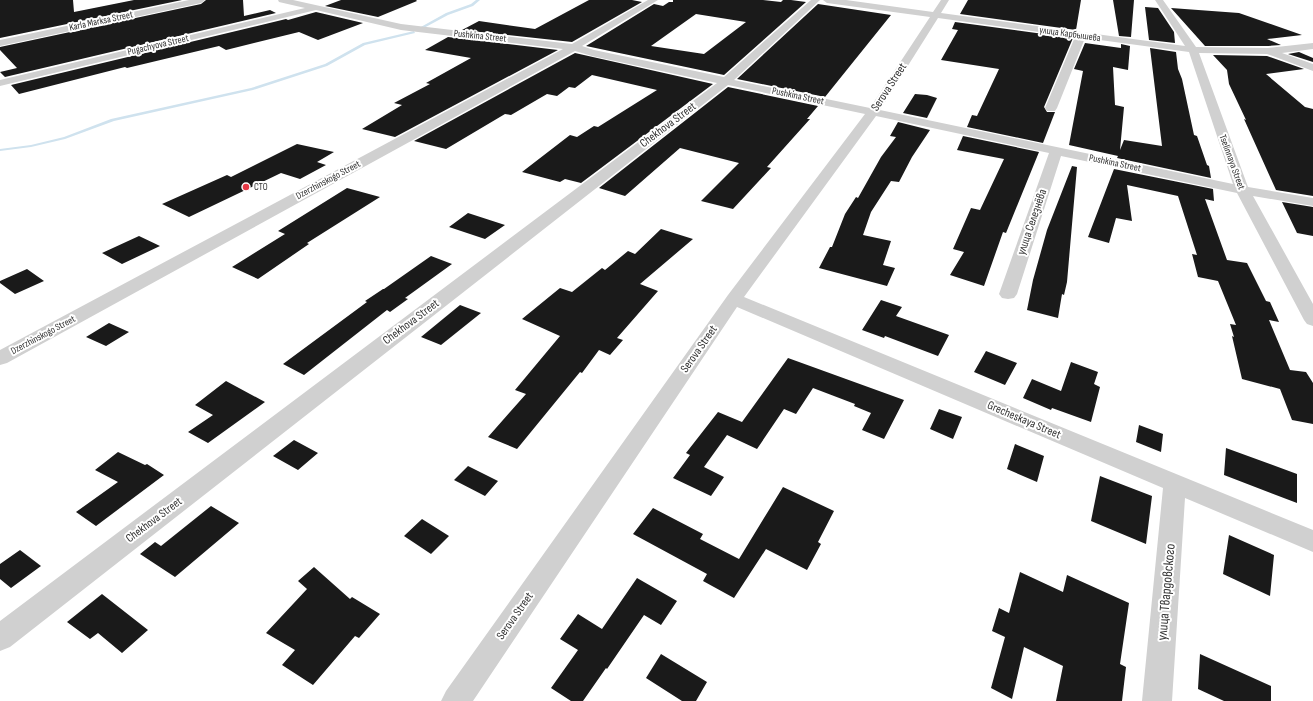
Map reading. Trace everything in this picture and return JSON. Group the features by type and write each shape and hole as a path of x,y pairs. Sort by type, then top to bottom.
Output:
{"street":[{"name":"Karla Marksa Street","path":"0,43 201,0"},
{"name":"Pushkina Street","path":"282,0 401,27 574,47 592,53 1056,151 1242,190 1313,202"},
{"name":"Dzerzhinskogo Street","path":"0,358 574,47 654,0"},
{"name":"Chekhova Street","path":"0,638 726,81 816,0"},
{"name":"улица Карбышева","path":"827,0 941,8 1081,35 1194,50 1268,51 1313,46"},
{"name":"Tselinnaya Street","path":"1159,0 1194,50 1242,190 1313,320"},
{"name":"Pugachyova Street","path":"0,83 317,8"},
{"name":"Serova Street","path":"456,701 734,299 874,112 941,8"},
{"path":"1051,108 1081,35"},
{"path":"1268,51 1313,68"},
{"name":"улица Селезнёва","path":"1008,294 1056,151"},
{"name":"Grecheskaya Street","path":"734,299 1313,541"},
{"name":"улица Твардовского","path":"1157,701 1175,483"}],"building":[{"path":"0,0 73,0 74,12 134,0 182,0 0,38"},
{"path":"206,0 243,0 244,16 270,10 276,13 5,77 0,72 17,68 0,50 0,47 201,4"},
{"path":"341,0 417,1 378,17 325,6"},
{"path":"589,0 632,0 642,2 572,42 462,30 479,21 535,29"},
{"path":"673,0 763,0 781,2 783,0 791,0 806,2 724,75 586,46 654,4 663,6 669,2 673,2","holes":["696,14 746,22 704,54 651,46"]},
{"path":"968,0 1081,0 1076,30 960,14"},
{"path":"1113,0 1134,0 1131,37 1119,36"},
{"path":"818,4 891,15 825,97 737,79"},
{"path":"1145,7 1158,8 1174,32 1175,43 1149,40"},
{"path":"1171,8 1239,13 1302,35 1267,39 1281,45 1205,46"},
{"path":"316,12 363,23 318,40 299,32 226,50 219,46 127,68 125,67 19,94 11,85 286,19 288,20"},
{"path":"955,22 1073,38 1044,107 1047,112 1055,112 1043,143 967,127 972,115 977,116 999,69 941,60 958,30 952,29"},
{"path":"448,37 558,50 395,137 362,129 402,105 394,103 430,84 426,83 471,58 425,50"},
{"path":"1085,43 1121,48 1121,44 1130,46 1128,70 1113,67 1115,105 1124,107 1120,150 1124,140 1162,146 1150,48 1176,52 1178,69 1182,79 1194,135 1197,136 1207,165 1209,166 1211,178 1117,158 1118,156 1069,145 1083,71 1074,69"},
{"path":"1299,52 1313,58 1313,62 1288,54"},
{"path":"575,53 713,84 581,183 565,179 560,182 522,172 570,135 577,137 594,126 598,127 657,90 592,75 575,88 569,87 557,96 547,94 511,115 505,114 446,149 414,141"},
{"path":"1213,55 1267,56 1304,69 1266,74 1305,107 1313,109 1313,196 1276,190 1229,84 1227,70"},
{"path":"728,87 818,106 807,119 810,119 767,167 771,168 733,209 701,201 739,163 680,148 625,196 599,188"},
{"path":"915,94 937,98 927,118 903,113"},
{"path":"898,122 930,130 912,157 899,182 891,181 871,212 863,235 891,241 883,265 895,268 887,286 819,268 830,247 832,247 845,214 856,197 858,198 881,157 896,137 890,136"},
{"path":"963,136 1039,152 1006,233 1003,232 984,286 950,275 964,252 953,249 971,208 980,210 1004,159 957,150"},
{"path":"297,144 334,152 317,162 326,165 300,179 281,173 189,217 162,204 227,175 231,177"},
{"path":"1072,166 1077,167 1067,282 1064,295 1062,294 1058,318 1027,310 1033,280 1047,230"},
{"path":"1114,169 1213,189 1214,201 1205,199 1227,260 1247,263 1266,301 1270,302 1279,322 1269,320 1290,370 1306,372 1313,383 1313,424 1292,420 1280,389 1242,379 1230,324 1236,325 1218,281 1198,277 1192,254 1197,255 1178,196 1127,185 1132,221 1116,218 1109,243 1088,237"},
{"path":"347,188 380,197 307,243 309,244 258,279 232,267 285,234 278,231"},
{"path":"1282,202 1313,207 1313,236 1297,233"},
{"path":"468,213 505,225 485,239 449,227"},
{"path":"661,229 693,239 640,284 658,291 617,338 623,340 610,355 599,350 582,373 580,372 517,449 488,437 526,394 515,390 560,336 522,319 560,288 572,292 602,268 605,270 628,251 635,254"},
{"path":"139,236 160,246 122,264 102,253"},
{"path":"431,256 452,264 405,298 408,299 390,312 387,310 304,375 283,364 367,302 365,301"},
{"path":"27,269 44,281 15,294 0,283 0,281"},
{"path":"881,300 902,307 896,316 949,335 938,356 885,336 884,338 862,330"},
{"path":"460,305 481,313 441,345 421,337"},
{"path":"109,323 129,332 106,346 86,337"},
{"path":"986,351 1017,363 1005,385 974,372"},
{"path":"788,358 904,400 884,439 862,430 871,413 854,406 855,404 813,388 796,414 784,409 757,449 727,435 704,467 724,477 711,496 673,478 690,455 686,453 718,412 742,422"},
{"path":"1071,362 1098,372 1094,384 1100,387 1091,422 1052,408 1051,410 1023,398 1032,379 1061,391"},
{"path":"226,381 265,402 208,443 188,432 213,415 195,405"},
{"path":"939,409 962,417 953,439 930,429"},
{"path":"1139,425 1163,434 1161,452 1136,442"},
{"path":"294,440 318,453 298,470 273,456"},
{"path":"1015,444 1044,456 1037,482 1007,469"},
{"path":"1226,448 1297,474 1297,503 1224,475"},
{"path":"118,452 145,465 147,464 164,475 96,526 76,512 118,482 95,470"},
{"path":"468,466 498,481 485,496 454,480"},
{"path":"1100,476 1152,496 1146,544 1091,521"},
{"path":"783,487 834,511 818,542 821,544 807,570 766,549 734,598 703,581 707,574 633,534 653,508 703,534 700,539 739,559"},
{"path":"211,506 239,523 175,577 140,554 155,542 161,546"},
{"path":"422,519 449,536 431,554 404,536"},
{"path":"1229,535 1274,555 1270,596 1223,574"},
{"path":"20,550 41,566 11,588 0,579 0,564"},
{"path":"314,567 350,599 352,597 380,614 359,638 355,636 313,685 282,665 295,650 266,633 307,589 298,581"},
{"path":"1020,572 1063,592 1067,575 1129,603 1120,664 1126,667 1122,701 1056,701 1063,666 1024,647 1012,699 991,688 1005,637 992,631 999,608 1009,613"},
{"path":"637,578 677,601 661,625 644,615 583,701 571,701 551,688 578,650 560,639 578,614 602,629"},
{"path":"102,594 148,630 122,653 98,633 90,639 67,622"},
{"path":"661,654 707,682 696,701 682,701 646,678"},
{"path":"1200,654 1271,686 1271,701 1224,701 1198,689"}],"waterway":[{"path":"421,28 447,14 472,5 478,0"},
{"path":"0,150 31,146 65,138 113,120 252,89 326,65 364,44 414,32"}],"place":[{"name":"СТО","path":"246,187"}]}
